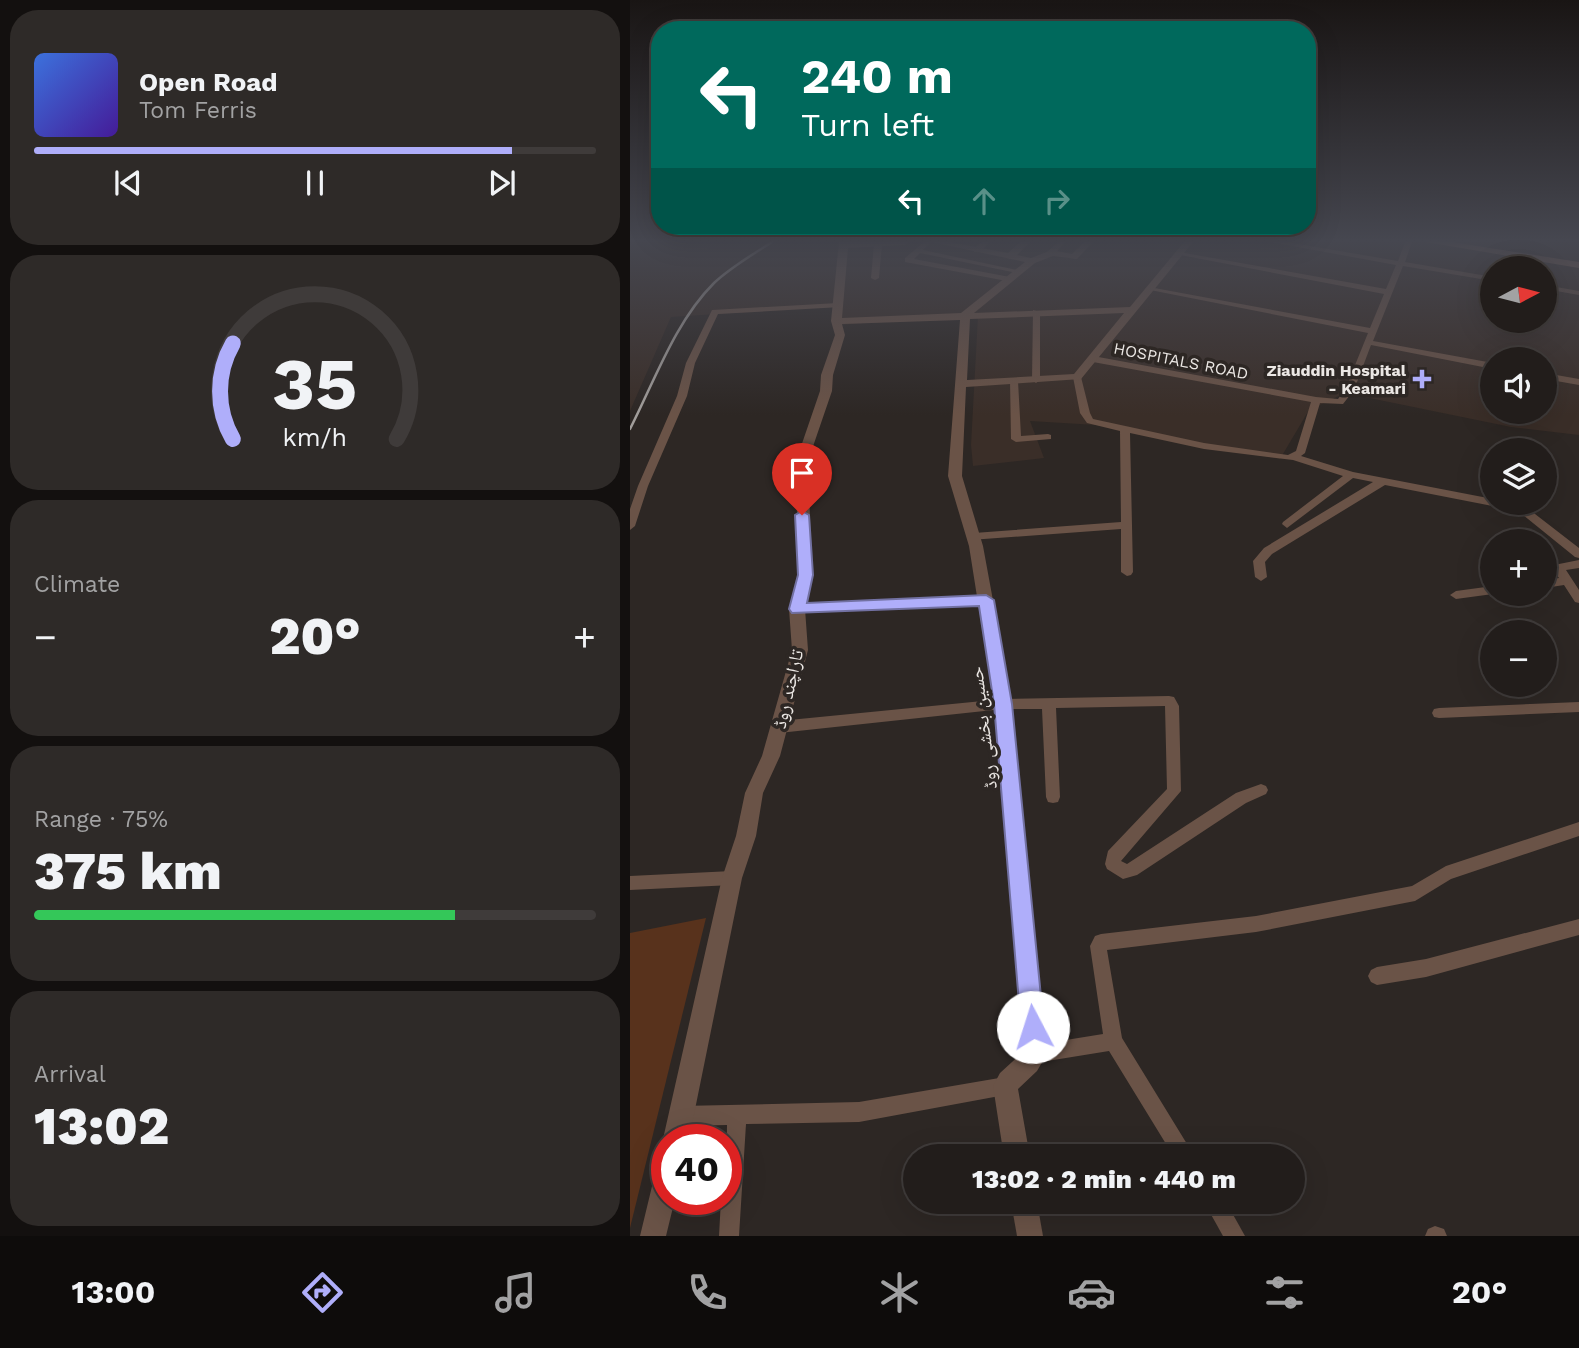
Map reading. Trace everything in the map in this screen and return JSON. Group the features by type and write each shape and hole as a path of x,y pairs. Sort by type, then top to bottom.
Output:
{"street":[{"name":"تاراچند روڈ","path":"679,1124 732,878 746,836 754,793 771,756 800,650 797,609 805,575 800,496 802,461 826,391 827,375 841,335 837,313 838,300"},
{"path":"965,315 983,300"},
{"path":"960,384 1077,377 1140,300"},
{"path":"1206,300 1372,331"},
{"name":"HOSPITALS ROAD","path":"1093,359 1316,400 1342,401 1349,390 1385,300"},
{"path":"630,526 643,486 682,396 682,381 688,365 715,312 965,315 1131,310"},
{"path":"1035,380 1036,313"},
{"name":"حسین بخشی روڈ","path":"965,315 955,475 974,537 1003,704 1035,1054"},
{"path":"1367,342 1480,364"},
{"path":"1077,377 1086,418 1204,446 1293,457 1351,475 1480,499"},
{"path":"1557,378 1579,382"},
{"path":"1014,381 1016,439 1048,437"},
{"path":"1293,457 1300,453 1316,400"},
{"path":"1125,428 1127,572"},
{"path":"1287,524 1351,475"},
{"path":"1261,578 1259,561 1268,551 1384,481"},
{"path":"1530,515 1579,554"},
{"path":"974,537 1127,525"},
{"path":"1579,564 1558,568 1579,599"},
{"path":"1557,582 1567,581"},
{"path":"1456,595 1480,592"},
{"path":"797,609 986,600"},
{"path":"779,727 1003,704 1164,700 1172,706 1174,791 1113,856 1113,864 1123,872 1131,870 1241,798 1261,790"},
{"path":"1049,703 1053,797"},
{"path":"1439,713 1579,707"},
{"path":"1177,1144 1113,1041 1098,947 1101,942 1256,924 1415,893 1446,873 1579,829"},
{"path":"630,883 732,878"},
{"path":"1377,976 1439,965 1579,928"},
{"path":"1015,1144 1005,1086 1009,1078 1033,1059 1035,1054 1113,1041"},
{"path":"698,1124 737,1116 859,1112 1005,1086"},
{"path":"729,1236 737,1116"},
{"path":"1026,1214 1030,1236"},
{"path":"1221,1214 1235,1236"},
{"path":"653,1236 658,1215"}],"shaded area":[{"path":"630,300 1480,300 1480,333 1557,333 1558,300 1579,300 1579,435 1496,424 1557,424 1557,347 1480,347 1480,421 1345,393 1309,410 1280,459 1096,425 1030,421 1044,458 973,466 971,445 978,316 837,325 839,306 671,317 630,411"},
{"path":"706,918 655,1124 651,1124 651,1142 630,1228 630,933"}],"railway":[{"path":"630,429 677,333 699,300"}],"place":[{"name":"Ziauddin Hospital - Keamari","path":"1422,379"}],"route":[{"path":"802,515 805,575 797,609 986,600 1003,704 1033,1027"}]}
